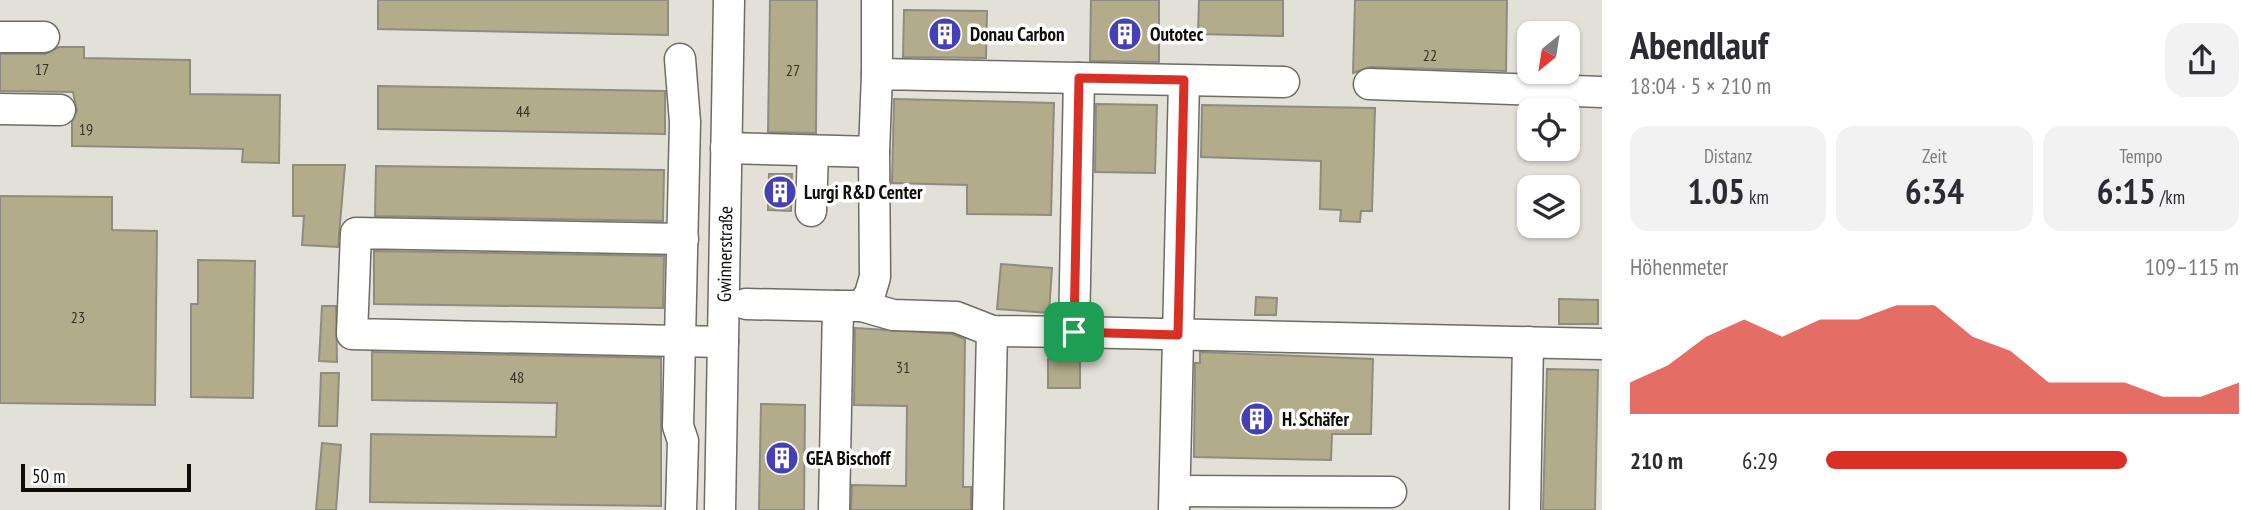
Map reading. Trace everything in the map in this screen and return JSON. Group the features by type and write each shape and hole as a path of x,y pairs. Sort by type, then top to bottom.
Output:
{"street":[{"name":"Gwinnerstraße","path":"720,510 729,0"},
{"path":"834,510 850,306 875,278 877,0"},
{"path":"0,37 44,37"},
{"path":"681,510 680,340 685,122 680,69 727,80"},
{"path":"877,74 1284,82"},
{"path":"1074,332 1079,78"},
{"path":"1184,80 1175,500 1391,492"},
{"path":"1370,84 1602,92"},
{"path":"0,108 60,110"},
{"path":"726,148 874,152"},
{"path":"811,211 813,150"},
{"path":"682,239 356,233 352,334 723,342"},
{"path":"746,304 850,306 893,315 956,317 992,331 1602,344"},
{"path":"988,510 992,331"},
{"path":"1525,510 1528,342"}],"building":[{"path":"378,0 668,0 668,35 378,29"},
{"path":"770,0 817,0 816,133 768,132"},
{"name":"Outotec","path":"1091,0 1159,0 1159,62 1090,61"},
{"path":"1199,0 1283,0 1283,36 1198,34"},
{"path":"1355,0 1507,0 1506,71 1370,67 1353,73"},
{"name":"Donau Carbon","path":"904,10 987,11 986,58 903,57"},
{"path":"59,47 84,47 84,58 190,60 190,94 280,95 279,163 242,162 243,149 72,146 72,122 77,111 73,92 0,91 0,54 45,54"},
{"path":"378,86 665,91 665,134 378,129"},
{"path":"894,99 1054,103 1051,215 967,214 967,185 892,183"},
{"path":"1096,104 1157,105 1155,173 1095,172"},
{"path":"1202,105 1375,108 1372,211 1361,211 1360,222 1340,221 1341,210 1320,209 1321,161 1201,157"},
{"path":"293,165 345,165 338,247 302,245 304,216 293,216"},
{"path":"376,166 664,170 663,221 375,216"},
{"name":"Lurgi R&D Center","path":"769,174 792,174 791,211 768,210"},
{"path":"0,196 112,197 112,230 157,231 155,405 0,403"},
{"path":"374,251 664,256 663,308 374,304"},
{"path":"198,260 255,261 253,398 191,397 191,304 198,304"},
{"path":"1001,264 1052,268 1049,313 997,309"},
{"path":"1256,297 1277,298 1276,315 1255,315"},
{"path":"1559,299 1598,300 1598,324 1559,324"},
{"path":"322,306 336,306 337,362 319,361"},
{"path":"855,328 952,334 965,339 963,487 971,487 971,510 851,510 852,485 906,486 907,406 854,405"},
{"path":"372,352 661,358 661,506 370,502 371,434 556,437 557,403 372,400"},
{"name":"H. Schäfer","path":"1200,352 1373,359 1371,434 1332,434 1331,460 1194,457 1195,363 1200,363"},
{"path":"1048,359 1080,359 1080,388 1048,388"},
{"path":"1547,369 1598,370 1595,510 1543,510"},
{"path":"321,373 339,373 337,426 319,426"},
{"name":"GEA Bischoff","path":"761,404 805,405 804,510 759,510"},
{"path":"322,443 341,445 336,510 316,510"}],"place":[{"name":"Donau Carbon","path":"945,34"},
{"name":"Outotec","path":"1125,34"},
{"name":"Lurgi R&D Center","path":"780,192"},
{"name":"H. Schäfer","path":"1257,419"},
{"name":"GEA Bischoff","path":"782,458"}],"route":[{"path":"1079,78 1184,80 1178,335 1074,332 1079,78"}]}
